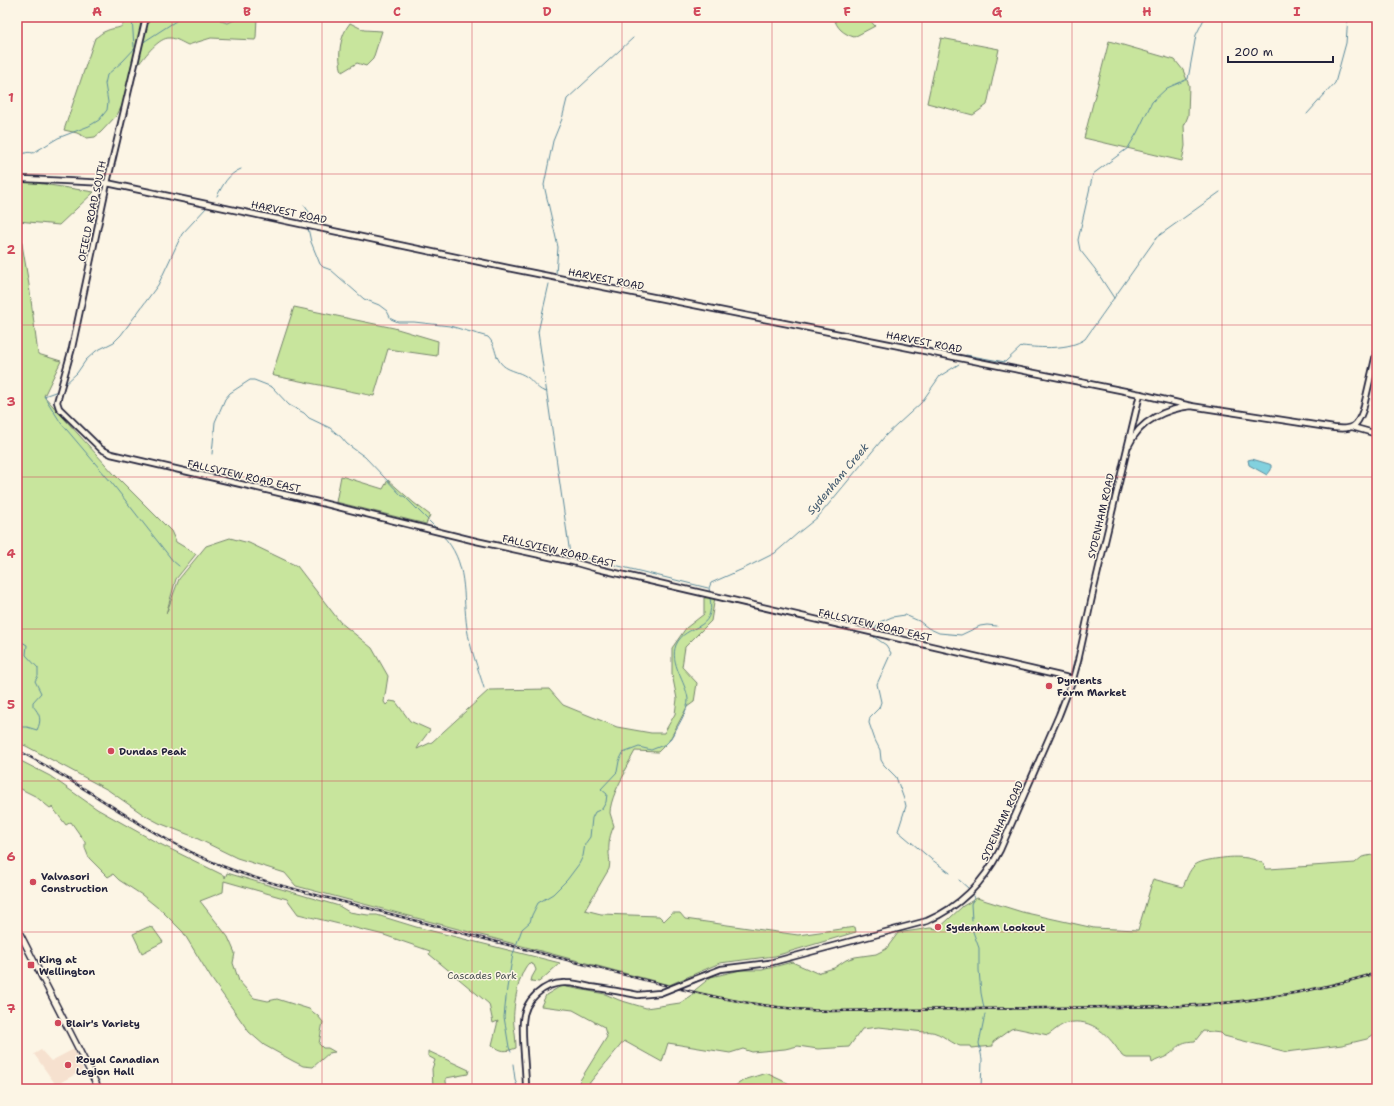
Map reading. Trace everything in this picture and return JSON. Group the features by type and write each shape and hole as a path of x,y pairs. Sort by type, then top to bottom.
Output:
{"main road":[{"path":"17,928 99,1089"}],"street":[{"name":"OFIELD ROAD SOUTH","path":"59,408 57,402 72,348 107,183 146,17"},
{"name":"HARVEST ROAD","path":"17,178 107,183 508,268 1140,394 1191,406"},
{"path":"1352,428 1360,419 1377,350"},
{"name":"SYDENHAM ROAD","path":"526,1089 523,1021 526,1007 543,989 561,983 638,995 660,993 721,969 769,963 927,921 940,915 968,894 984,876 993,864 1000,850 1068,694 1073,679 1140,394"},
{"name":"SYDENHAM ROAD","path":"1125,453 1136,433 1150,420 1179,407 1191,406 1334,428 1352,428 1377,434"},
{"name":"FALLSVIEW ROAD EAST","path":"59,408 102,449 111,454 318,502 476,541 573,562 1073,679"}],"shaded area":[{"path":"74,1049 83,1070 56,1085 34,1054 41,1050 51,1061"}],"green space":[{"path":"124,17 220,17 221,21 228,23 240,17 257,17 256,38 255,40 211,38 188,45 172,38 161,41 139,64 136,65 124,102 117,115 101,132 95,137 87,138 77,133 64,130 95,38 105,32 121,26 124,21"},
{"path":"834,17 867,17 875,26 854,37 841,30"},
{"path":"350,23 364,30 382,31 373,59 366,66 357,63 342,72 340,66 340,46 344,33"},
{"path":"941,38 999,49 987,105 973,115 927,103"},
{"path":"1109,41 1175,60 1183,70 1189,85 1188,116 1184,126 1185,146 1182,161 1084,138"},
{"path":"17,180 94,192 59,225 18,221 29,285 38,354 61,361 44,396 114,474 171,531 176,542 196,554 176,579 166,614 179,579 206,546 230,538 249,543 297,566 340,622 372,648 388,676 384,702 386,705 390,701 396,702 410,721 430,730 417,749 432,742 489,690 549,689 563,705 617,727 651,733 664,733 675,714 677,699 672,674 672,648 686,628 704,614 704,598 715,597 711,621 685,647 682,667 697,683 694,702 687,707 669,741 658,752 635,751 624,771 625,773 615,792 610,808 614,826 609,840 609,869 585,910 601,914 659,916 664,921 672,913 680,913 685,919 798,935 855,927 856,932 775,956 720,963 669,985 296,886 285,873 237,858 192,836 159,823 144,815 108,790 26,746 17,743"},
{"path":"294,307 394,328 438,341 437,356 388,349 374,396 272,375"},
{"path":"341,476 383,489 388,480 430,515 426,524 336,502"},
{"name":"Cascades Park","path":"17,759 50,776 97,809 156,842 225,876 225,878 227,873 339,906 349,912 377,915 416,927 560,963 539,982 531,981 536,970 534,965 529,963 525,968 519,983 515,1002 514,1019 516,1048 506,1051 501,1050 492,1045 498,1021 493,1023 489,1004 429,954 430,951 384,935 298,914 287,899 224,881 223,892 200,901 228,937 235,953 233,963 239,981 254,998 268,1001 277,999 309,1009 323,1022 319,1044 323,1048 328,1048 335,1052 329,1053 313,1067 303,1066 264,1045 249,1032 211,978 183,932 163,912 142,895 119,880 113,874 108,877 89,858 85,848 85,842 71,822 66,825 52,807 50,808 35,796 17,787"},
{"path":"1377,854 1377,1032 1367,1039 1342,1045 1287,1052 1224,1036 1221,1033 1203,1031 1195,1041 1181,1044 1167,1056 1152,1063 1151,1058 1127,1058 1122,1056 1106,1035 1084,1023 1067,1023 1048,1035 1015,1028 1011,1029 993,1042 993,1046 971,1048 970,1046 960,1046 934,1032 879,1027 862,1029 849,1047 818,1049 798,1046 785,1049 752,1052 743,1049 730,1053 668,1043 662,1062 624,1041 587,1086 579,1082 607,1037 604,1027 573,1010 541,1006 546,995 561,986 605,994 646,1008 680,1003 691,996 695,990 711,977 741,970 762,970 792,962 817,973 834,968 846,960 855,957 876,954 886,949 898,933 930,928 938,929 963,906 977,898 1022,912 1094,928 1138,930 1153,879 1183,887 1191,870 1198,863 1209,860 1237,857 1257,861 1264,864 1265,869 1269,869 1355,863 1362,857"},
{"path":"148,927 153,928 163,942 142,953 133,934"},
{"path":"428,1051 469,1070 468,1074 446,1078 448,1089 436,1089 433,1087 432,1069 435,1060 428,1056"},
{"path":"766,1073 796,1087 818,1089 743,1089 759,1087 752,1086 741,1089 732,1088 744,1080"}],"water":[{"path":"1252,459 1271,465 1271,470 1267,475 1249,465 1248,460"}],"waterway":[{"path":"132,17 134,47"},
{"path":"142,43 182,17"},
{"path":"1114,298 1095,269 1080,250 1078,240 1093,174 1128,148 1152,102 1167,88 1188,79 1196,35 1205,17"},
{"path":"1307,114 1335,83 1346,43 1348,17"},
{"path":"556,274 558,247 544,185 553,141 562,119 567,99 633,38"},
{"path":"17,158 26,153 33,153 58,138 89,126 99,120 107,110 108,102 105,84 107,75 137,46"},
{"path":"217,196 229,177 241,169"},
{"name":"Sydenham Creek","path":"966,355 1005,362 1022,346 1046,348 1063,347 1078,343 1085,339 1157,237 1220,192"},
{"path":"304,205 309,212 309,221"},
{"path":"63,386 77,373 86,360 96,351 114,342 121,335 158,285 182,234 207,207"},
{"path":"308,228 311,242 320,264 331,270 364,299 379,305 387,311 391,319 398,322 414,322 450,326 488,337 491,340 498,359 503,365 524,375 539,388 547,392"},
{"path":"549,284 538,332 570,554 708,588"},
{"name":"Sydenham Creek","path":"710,594 709,588 711,583 775,553 818,517 886,435 921,403 940,376 959,364"},
{"path":"212,454 215,422 225,399 230,393 250,380 254,380 272,387 289,405 304,413 309,418 330,428 347,444 365,457 402,496 404,496 437,529"},
{"path":"58,391 44,396 61,423 111,482 173,561 179,566"},
{"path":"442,535 451,545 457,556 463,579 468,636 484,688"},
{"name":"Sydenham Creek","path":"511,1052 504,1017 513,954 522,929 530,922 538,903 553,894 567,880 579,864 583,856 585,844 590,837 592,818 595,812 602,809 606,802 607,794 601,789 617,772 619,761 623,753 639,747 651,750 666,744 678,726 688,704 688,699 676,666 674,652 676,645 681,638 686,633 705,622 709,617 711,609 710,597"},
{"path":"875,629 880,622 892,617 905,615 919,621 928,628 939,633 961,635 980,626 997,626"},
{"path":"874,637 886,645 891,653 877,684 881,702 879,708 870,717 869,723 880,750 881,760 896,777 905,802 906,806 898,831 950,873"},
{"path":"17,639 27,645 26,655 38,668 38,676 35,681 41,693 33,702 33,706 40,717 37,730 27,727 17,727"},
{"path":"959,880 968,888"},
{"path":"972,920 971,904 974,898 973,896"},
{"path":"972,924 972,929 979,948 979,970 984,1008"},
{"path":"981,1089 982,1059 979,1043 985,1014"},
{"name":"Sydenham Creek","path":"513,1064 518,1089"}],"railway":[{"path":"17,750 42,763 162,837 212,862 238,872 265,881 450,930 694,992 748,1003 803,1010 831,1011 1181,1006 1280,996 1329,986 1377,973"}],"place":[{"name":"Dyments Farm Market","path":"1049,686"},
{"name":"Dundas Peak","path":"111,751"},
{"name":"Valvasori Construction","path":"33,882"},
{"name":"Sydenham Lookout","path":"938,927"},
{"name":"King at Wellington","path":"31,965"},
{"name":"Blair's Variety","path":"58,1023"},
{"name":"Royal Canadian Legion Hall","path":"68,1065"}]}
